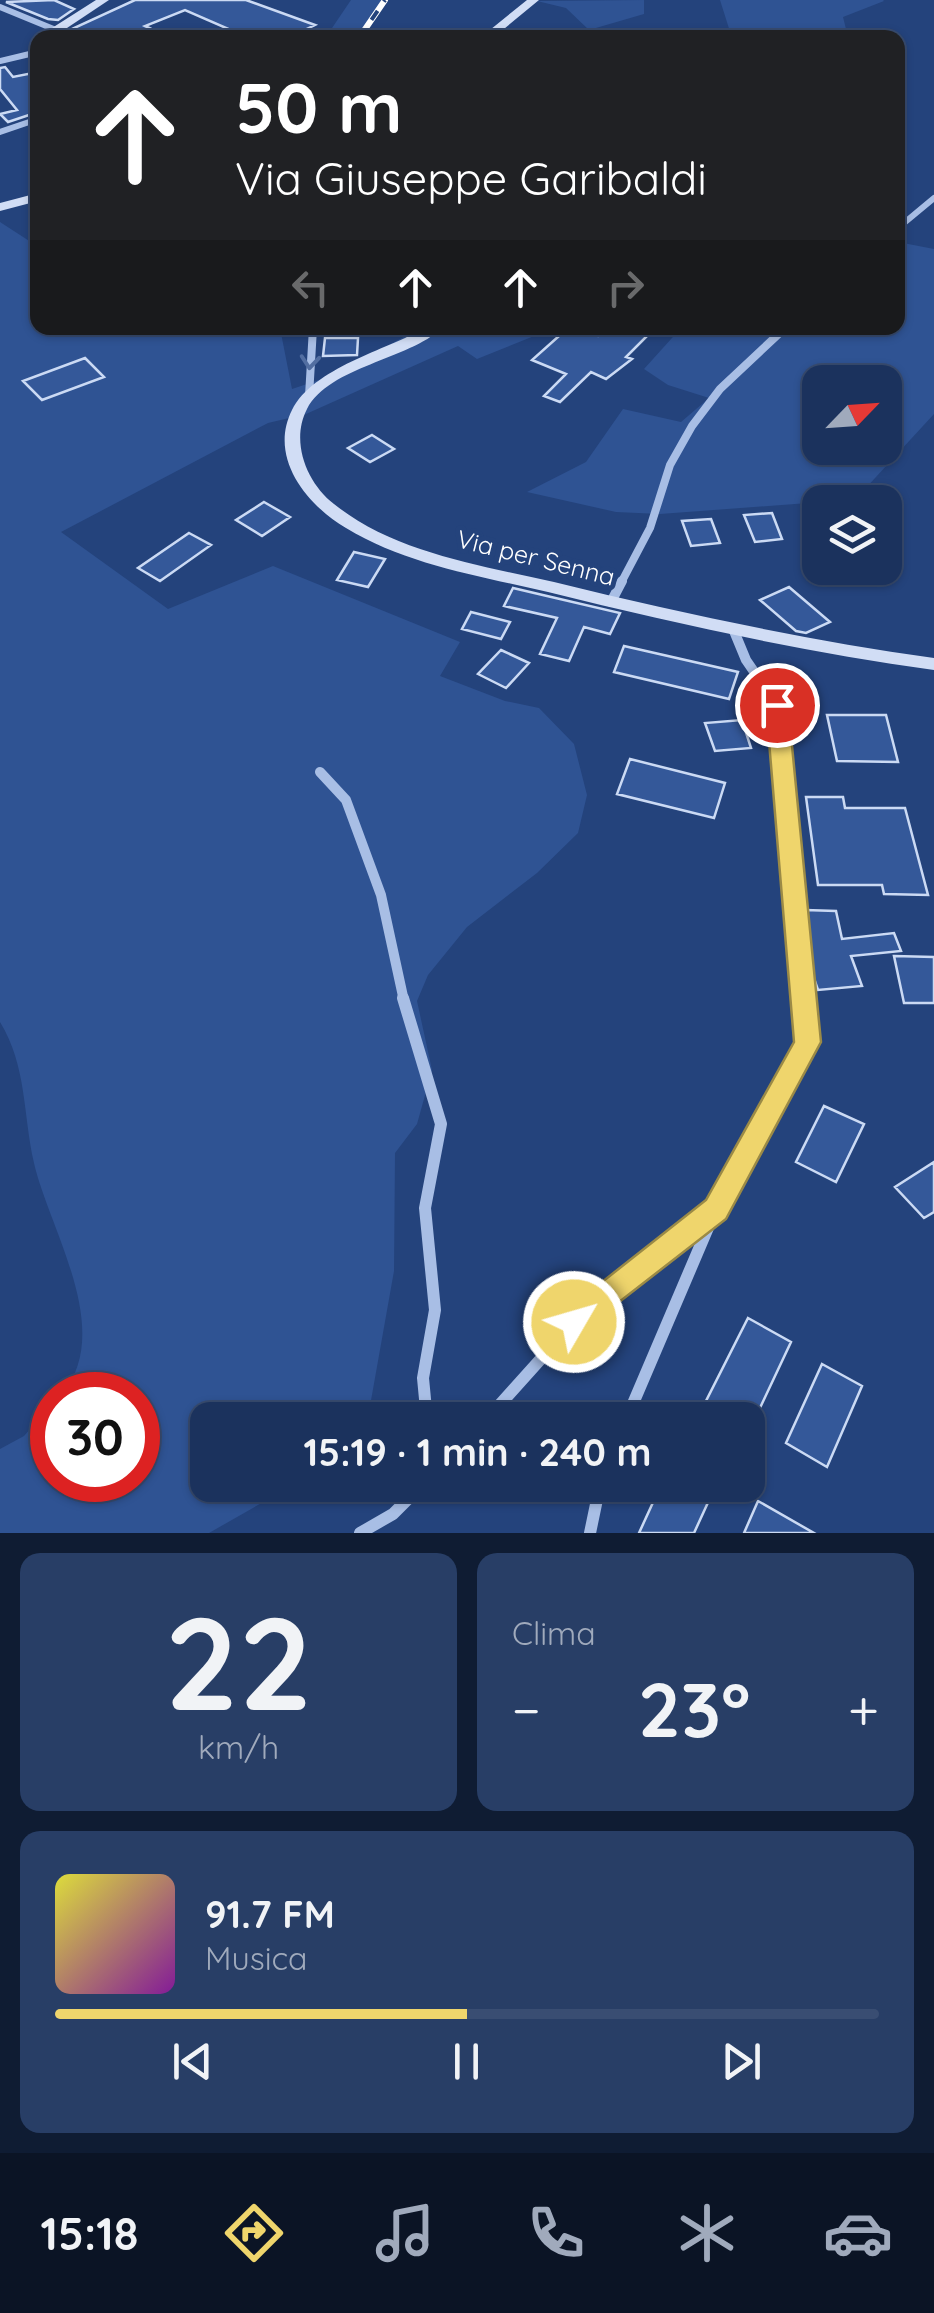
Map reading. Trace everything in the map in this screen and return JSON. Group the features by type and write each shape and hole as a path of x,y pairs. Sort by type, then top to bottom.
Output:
{"street":[{"path":"60,30 104,0"},
{"path":"495,30 534,0"},
{"path":"0,7 46,30"},
{"path":"0,61 30,54"},
{"path":"0,132 30,122"},
{"path":"905,222 934,198"},
{"path":"0,207 30,199"},
{"name":"Via per Senna","path":"313,335 309,396 296,423 292,452 298,470 326,508 371,533 430,555 734,632 934,664"},
{"path":"309,396 422,335"},
{"path":"611,602 650,528 670,465 692,426 720,390 778,335"},
{"path":"634,1402 716,1210 808,1042 777,705 756,668 738,652 734,632"},
{"path":"320,772 346,800 381,894 394,968 440,1124 425,1208 436,1310 423,1378 425,1402"},
{"path":"502,1402 574,1322 716,1210"},
{"path":"360,1533 393,1514 405,1502"},
{"path":"590,1533 596,1502"}],"shaded area":[{"path":"351,0 386,0 365,30 331,30"},
{"path":"644,0 644,14 589,30 566,8 537,1"},
{"path":"720,0 884,1 843,17 846,30 729,30"},
{"path":"0,222 30,241 30,335 281,335 292,389 334,375 407,335 537,335 477,359 458,346 306,414 268,423 61,532 168,609 273,566 460,642 440,676 505,701 539,708 574,744 587,795 578,833 537,873 467,927 428,975 417,1001 432,1070 417,1124 395,1153 394,1271 371,1402 190,1402 190,1502 263,1502 209,1533 0,1533 0,1449 30,1429 30,1502 160,1502 160,1372 75,1372 82,1341 81,1311 34,1163 23,1091 9,1039 0,1022"},
{"path":"905,243 934,249 934,414 902,449 902,365 802,365 802,465 887,465 869,485 802,485 802,503 660,514 616,512 527,492 586,462 623,409 681,422 709,398 668,385 644,369 675,335 905,335"}],"building":[{"path":"54,0 74,9 58,20 48,19 6,2"},
{"path":"135,0 246,0 315,25 309,28 314,30 231,30 185,10 145,26 153,30 74,28"},
{"path":"5,67 13,77 30,74 30,115 8,122 0,114 17,110 0,89 0,68"},
{"path":"560,335 648,335 626,357 632,359 606,379 591,372 560,402 544,396 566,374 532,360"},
{"path":"325,338 358,338 357,355 323,356"},
{"path":"85,358 104,377 42,400 23,381"},
{"path":"372,435 394,449 370,462 348,448"},
{"path":"264,502 290,517 262,536 236,520"},
{"path":"772,513 782,539 755,542 744,515"},
{"path":"711,519 720,543 691,546 682,521"},
{"path":"189,533 211,545 160,581 138,568"},
{"path":"354,552 385,559 368,587 337,580"},
{"path":"789,587 830,622 806,633 796,631 760,600"},
{"path":"513,588 620,613 610,634 584,627 569,661 540,654 557,618 504,606"},
{"path":"471,612 510,622 501,639 462,629"},
{"path":"624,646 738,672 729,699 614,672"},
{"path":"501,650 529,663 506,688 478,674"},
{"path":"827,715 886,715 898,762 837,761"},
{"path":"742,720 751,748 715,751 705,723"},
{"path":"630,759 725,783 714,818 617,794"},
{"path":"806,797 843,797 845,808 905,808 928,895 884,894 882,885 818,885"},
{"path":"805,910 836,911 842,939 894,933 901,951 851,956 862,986 818,990 809,964"},
{"path":"894,956 934,957 934,1003 904,1003"},
{"path":"824,1106 864,1124 836,1182 796,1162"},
{"path":"934,1162 934,1212 924,1218 895,1187"},
{"path":"748,1318 791,1342 763,1402 706,1401"},
{"path":"822,1364 862,1386 827,1467 786,1443"},
{"path":"653,1502 708,1502 694,1533 639,1533"},
{"path":"760,1502 814,1533 744,1533"}],"railway":[{"path":"364,30 385,0"}],"route":[{"path":"574,1322 716,1210 808,1042 777,705"}]}
